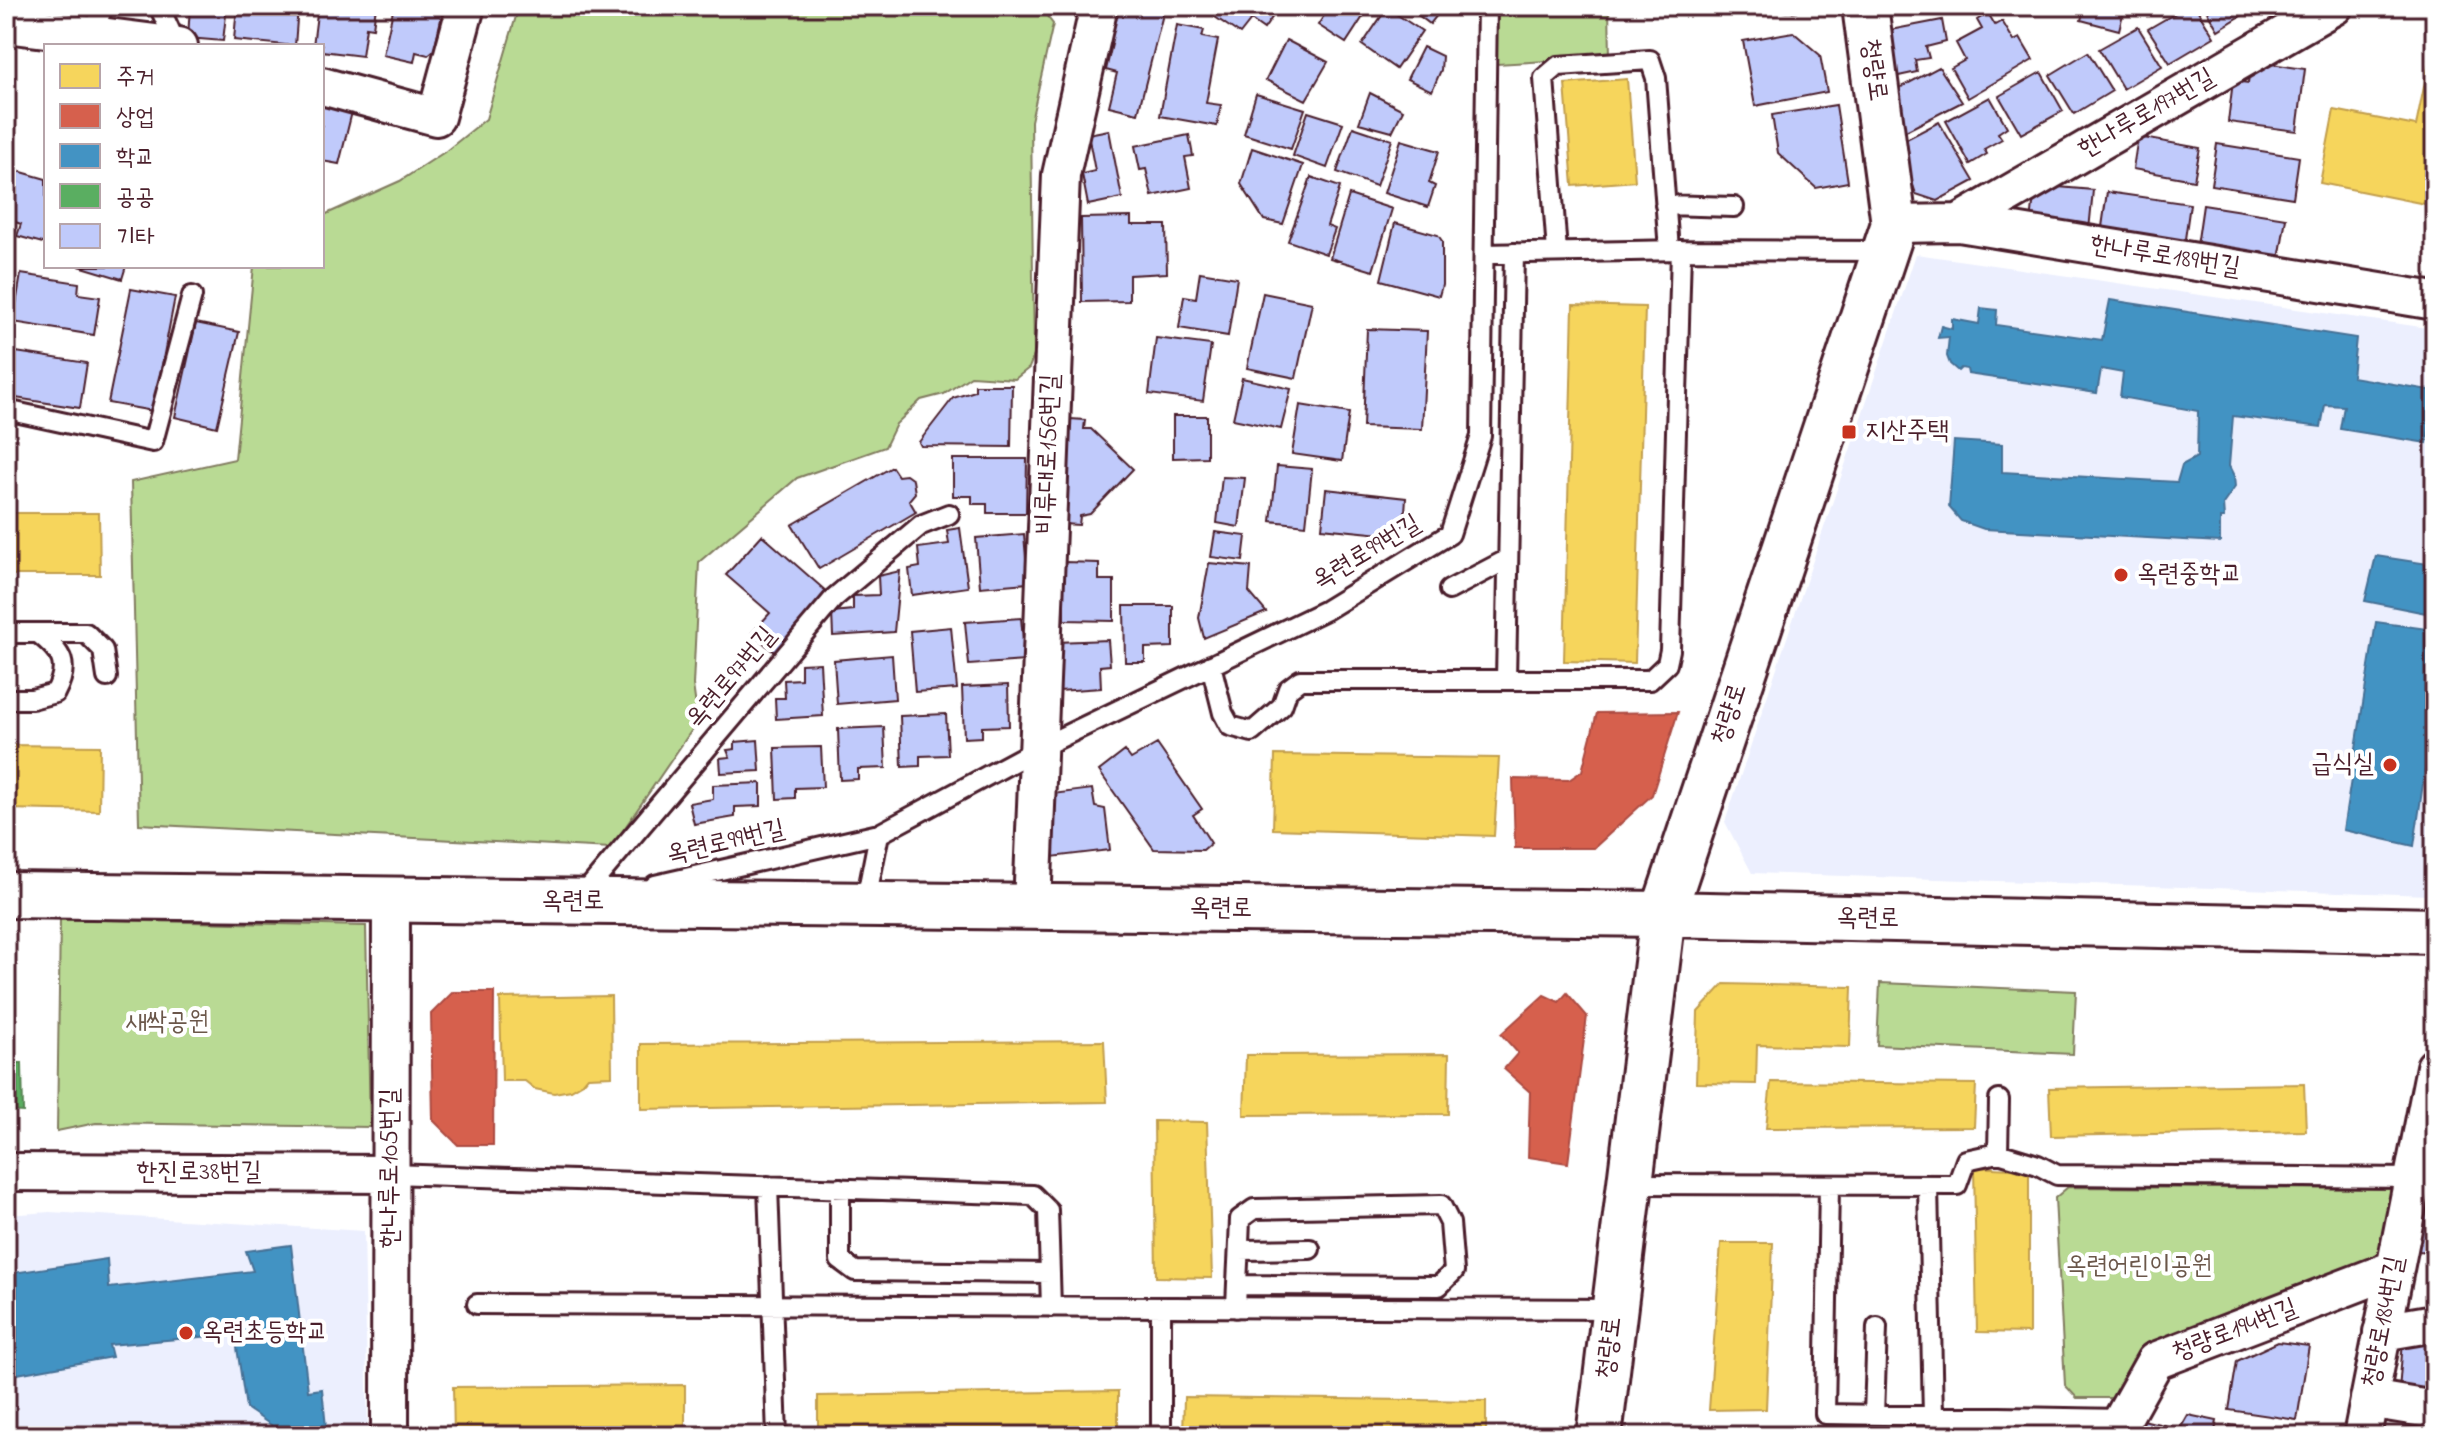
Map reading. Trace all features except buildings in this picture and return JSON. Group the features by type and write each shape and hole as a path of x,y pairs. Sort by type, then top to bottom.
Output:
{"street":[{"path":"324,87 436,117 466,6"},
{"name":"비류대로156번길","path":"1032,907 1061,175 1099,6"},
{"name":"청량로","path":"1599,1436 1663,914 1890,238 1865,6"},
{"name":"한나루로197번길","path":"1959,223 2334,6"},
{"path":"6,24 98,21 172,44"},
{"name":"한나루로189번길","path":"1890,238 1959,223 2435,301"},
{"name":"옥련로","path":"6,895 1663,914 2435,931"},
{"name":"한나루로105번길","path":"390,1436 391,901"},
{"name":"청량로184번길","path":"2362,1436 2435,1067"},
{"name":"한진로38번길","path":"6,1172 391,1174"},
{"name":"청량로194번길","path":"2118,1427 2155,1361 2394,1269"},
{"path":"2382,1332 2435,1323"},
{"path":"2369,1399 2435,1410"}],"lane":[{"path":"159,6 177,44"},
{"name":"옥련로99번길","path":"582,902 879,834 1037,749 1326,610 1450,534 1481,436 1487,6"},
{"path":"1211,665 1223,713 1230,726 1252,732 1282,706 1288,689 1300,680 1650,680 1667,664 1670,650 1675,250 1665,205 1656,78 1650,60 1558,66 1544,78 1557,252"},
{"path":"1665,205 1734,207"},
{"path":"1484,254 1675,250 1890,238"},
{"path":"1506,680 1514,253"},
{"path":"6,410 153,442 192,296"},
{"name":"옥련로97번길","path":"582,902 834,598 921,525 949,514"},
{"path":"1449,590 1508,559"},
{"path":"6,633 86,633 103,650 107,677"},
{"path":"6,699 32,699 55,693 63,678 63,660 54,645 39,634"},
{"path":"865,905 879,834"},
{"path":"1998,1153 1999,1100"},
{"path":"1630,1184 1957,1185 1966,1160 1998,1153 2038,1165 2057,1175 2413,1178"},
{"path":"391,1174 1033,1195 1048,1210 1051,1307"},
{"path":"768,1186 777,1436"},
{"path":"1829,1186 1825,1414 1997,1417 2118,1427"},
{"path":"1928,1186 1933,1416"},
{"path":"840,1188 840,1260 855,1271 1050,1273"},
{"path":"1236,1308 1237,1285 1239,1250 1240,1219 1254,1209 1441,1205 1450,1223 1454,1271 1439,1286 1237,1285"},
{"path":"1239,1250 1310,1249"},
{"path":"477,1304 1615,1309"},
{"path":"1161,1307 1161,1436"},
{"path":"1874,1415 1877,1327"},
{"path":"1997,1417 1997,1436"}],"shaded area":[{"name":"옥련중학교","path":"1916,254 2435,329 2435,867 2430,895 1752,873 1725,822"},
{"name":"옥련초등학교","path":"50,1212 364,1231 368,1436 6,1436 6,1215"}],"green space":[{"path":"519,6 1039,6 1053,24 1031,121 1034,355 1029,368 1015,379 971,376 944,394 921,400 896,424 885,447 797,478 699,562 693,685 698,721 611,848 139,824 131,482 235,459 254,268 324,268 324,215 400,181 446,151 486,119"},
{"path":"1497,6 1609,6 1610,57 1497,64"},
{"name":"새싹공원","path":"60,919 366,926 370,1127 96,1123 57,1131"},
{"path":"1880,983 2076,991 2073,1054 1877,1045"},
{"name":"옥련어린이공원","path":"2068,1187 2395,1189 2382,1258 2143,1349 2114,1398 2077,1398 2065,1385 2055,1198"}],"place":[{"name":"지산주택","path":"1849,432"},
{"name":"옥련중학교","path":"2121,575"},
{"name":"급식실","path":"2390,765"},
{"name":"옥련초등학교","path":"186,1333"}]}
